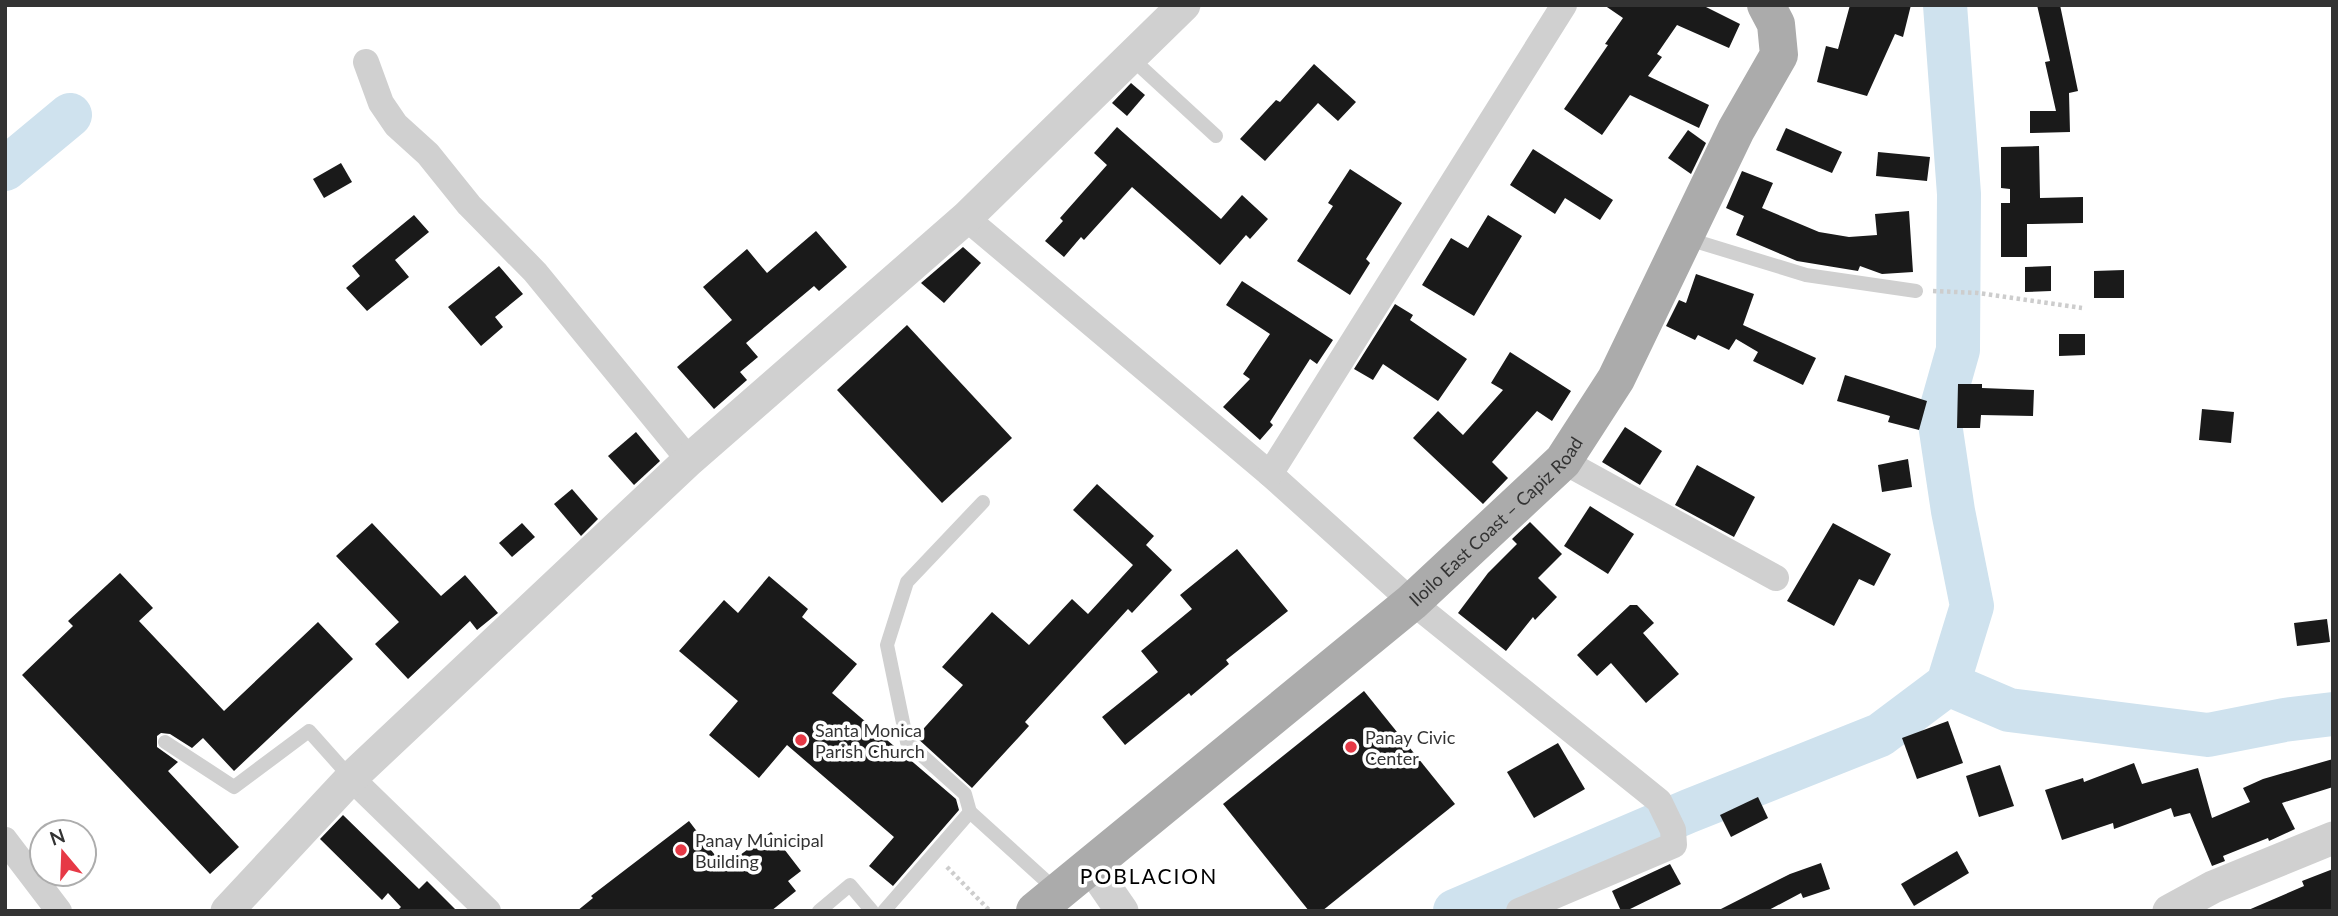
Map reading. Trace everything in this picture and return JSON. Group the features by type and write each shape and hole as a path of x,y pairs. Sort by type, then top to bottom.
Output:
{"main road":[{"name":"Iloilo East Coast – Capiz Road","path":"1047,901 1412,602 1563,461 1616,379 1736,130 1779,55 1776,24 1766,5"}],"street":[{"path":"227,911 351,778 689,460 966,218 1184,5"},
{"path":"1270,474 1564,5"},
{"path":"366,62 381,103 396,125 428,155 469,205 535,272 689,460"},
{"path":"966,218 1270,474 1412,602 1659,801 1673,830 1674,845 1547,905 1519,911"},
{"path":"1563,461 1776,579"},
{"path":"351,778 488,911"},
{"path":"2169,911 2213,887 2333,838"},
{"path":"5,840 59,911"},
{"path":"1091,866 1122,911"}],"lane":[{"path":"1130,57 1216,136"},
{"path":"1684,238 1806,275 1916,291"},
{"path":"983,502 907,582 887,645 907,742 965,794 970,812 1047,901"},
{"path":"165,742 234,788 309,731 351,778"},
{"path":"884,911 970,812"},
{"path":"819,911 850,885 872,911"}],"path":[{"path":"1916,291 1978,293 2082,308"},
{"path":"934,854 990,911"}],"building":[{"path":"1604,5 1702,5 1740,24 1729,48 1677,25 1657,54 1662,57 1648,76 1709,105 1699,128 1630,95 1602,135 1564,109 1608,45 1605,44 1623,18"},
{"path":"1850,5 1911,5 1903,37 1895,34 1867,96 1817,82 1826,46 1838,49"},
{"path":"2037,5 2060,5 2078,91 2069,93 2070,132 2030,133 2030,111 2056,111 2045,62 2050,61"},
{"path":"1314,64 1356,102 1338,121 1318,103 1265,161 1240,139 1276,100 1280,102"},
{"path":"1131,83 1145,95 1127,116 1112,103"},
{"path":"1117,127 1221,219 1242,195 1268,219 1250,239 1246,235 1220,265 1132,187 1084,240 1081,237 1064,257 1045,241 1063,221 1060,218 1107,165 1094,153"},
{"path":"1786,128 1842,152 1832,173 1776,150"},
{"path":"1688,130 1706,143 1691,174 1668,158"},
{"path":"2039,146 2040,198 2083,197 2083,223 2027,224 2027,257 2001,257 2001,203 2010,203 2010,189 2001,188 2001,147"},
{"path":"1533,149 1613,200 1600,220 1565,198 1555,214 1510,185"},
{"path":"1878,152 1930,157 1927,181 1876,176"},
{"path":"341,163 352,182 324,198 313,179"},
{"path":"1350,169 1402,203 1366,259 1370,263 1350,295 1297,261 1333,206 1328,203"},
{"path":"1742,171 1773,183 1762,208 1819,232 1849,237 1877,235 1875,214 1909,211 1913,272 1882,274 1860,266 1858,271 1797,261 1736,235 1744,216 1726,208"},
{"path":"414,215 429,232 395,260 409,277 367,311 346,288 360,276 352,266"},
{"path":"1488,215 1522,236 1474,316 1422,285 1451,238 1468,248"},
{"path":"816,231 847,267 819,291 814,286 746,343 758,357 740,372 747,380 714,409 677,367 732,320 703,287 747,249 767,273"},
{"path":"963,247 981,263 944,303 921,283"},
{"path":"499,266 523,294 495,317 503,327 481,346 448,307"},
{"path":"2051,266 2051,291 2025,292 2025,267"},
{"path":"2124,270 2124,298 2094,298 2094,271"},
{"path":"1696,274 1754,294 1743,325 1816,358 1803,385 1753,361 1758,352 1736,339 1729,350 1698,335 1695,340 1666,326 1679,300 1686,303"},
{"path":"1242,281 1333,340 1317,364 1310,359 1270,422 1273,425 1260,440 1223,407 1250,379 1243,374 1270,334 1226,305"},
{"path":"1395,304 1413,315 1410,320 1467,359 1438,401 1383,364 1373,380 1354,369"},
{"path":"907,325 1012,438 942,503 837,390"},
{"path":"2059,334 2085,334 2085,355 2059,356"},
{"path":"1510,352 1571,391 1552,421 1537,411 1492,462 1508,478 1483,504 1413,438 1438,411 1463,435 1503,390 1491,383"},
{"path":"1845,375 1927,401 1919,430 1888,422 1890,416 1837,401"},
{"path":"1958,384 2034,390 2033,416 1981,415 1980,428 1957,428"},
{"path":"2202,409 2234,412 2231,443 2199,440"},
{"path":"1625,427 1662,451 1640,485 1602,462"},
{"path":"636,432 660,461 634,485 608,456"},
{"path":"1908,459 1912,487 1882,492 1878,465"},
{"path":"1697,465 1755,497 1734,537 1675,505"},
{"path":"1097,484 1154,536 1146,545 1172,570 1132,613 1128,609 1025,722 1029,726 972,788 916,737 963,685 942,667 992,612 1029,645 1072,599 1088,614 1133,565 1073,510"},
{"path":"572,489 598,519 581,536 554,504"},
{"path":"1590,506 1634,534 1608,574 1564,546"},
{"path":"1530,522 1562,554 1538,578 1557,597 1535,620 1533,617 1506,651 1458,613 1488,573 1517,544 1512,539"},
{"path":"372,523 441,596 465,575 498,613 477,630 470,621 408,679 375,644 399,622 336,556"},
{"path":"522,523 535,537 512,557 499,543"},
{"path":"1833,523 1891,554 1874,586 1859,579 1834,626 1787,601"},
{"path":"1237,549 1288,611 1226,660 1229,664 1191,696 1189,693 1125,745 1102,717 1158,672 1141,651 1192,609 1180,595"},
{"path":"120,573 153,608 139,621 224,711 318,622 353,659 234,771 203,738 192,748 170,734 161,733 157,736 157,747 178,762 168,771 239,847 210,874 22,675 73,626 68,621"},
{"name":"Santa Monica Parish Church","path":"769,576 808,609 802,617 857,664 832,693 956,799 959,810 893,886 869,866 894,837 787,745 759,778 709,735 738,701 679,651 724,600 738,613"},
{"path":"1630,605 1637,605 1654,623 1643,633 1679,674 1646,703 1611,663 1597,676 1577,655"},
{"path":"2327,619 2330,642 2297,646 2294,623"},
{"name":"Panay Civic Center","path":"1364,691 1455,804 1322,911 1309,911 1223,804"},
{"path":"1948,721 1963,763 1917,779 1902,738"},
{"path":"1558,743 1585,789 1534,818 1507,772"},
{"path":"2333,759 2333,787 2282,803 2295,829 2269,841 2268,838 2223,856 2225,861 2212,866 2190,813 2174,817 2171,808 2114,829 2113,823 2062,840 2045,790 2083,778 2084,782 2134,763 2142,784 2198,768 2212,818 2250,802 2243,788 2263,779"},
{"path":"2000,765 2014,806 1979,817 1966,776"},
{"path":"1758,797 1768,818 1731,837 1720,815"},
{"path":"343,815 419,889 427,881 457,911 397,911 401,907 388,893 382,900 320,839"},
{"name":"Panay Municipal Building","path":"689,821 724,867 771,832 801,871 788,881 796,891 771,911 577,911 593,898 591,896"},
{"path":"1957,851 1969,873 1914,906 1901,884"},
{"path":"1821,863 1830,889 1803,898 1801,893 1767,911 1717,911 1790,874"},
{"path":"1670,864 1681,884 1621,911 1612,891"},
{"path":"2333,869 2333,911 2246,911 2304,886 2302,881"}],"waterway":[{"path":"1455,911 1689,811 1880,735 1948,684 1972,606 1953,511 1939,417 1958,350 1959,194 1945,5"},
{"path":"5,169 70,115"},
{"path":"1948,684 2009,710 2208,735 2284,720 2333,714"}],"place":[{"name":"Santa Monica Parish Church","path":"801,740"},
{"name":"Panay Civic Center","path":"1351,747"},
{"name":"Panay Municipal Building","path":"681,850"}],"district":[{"name":"POBLACION","path":"1149,875"}]}
